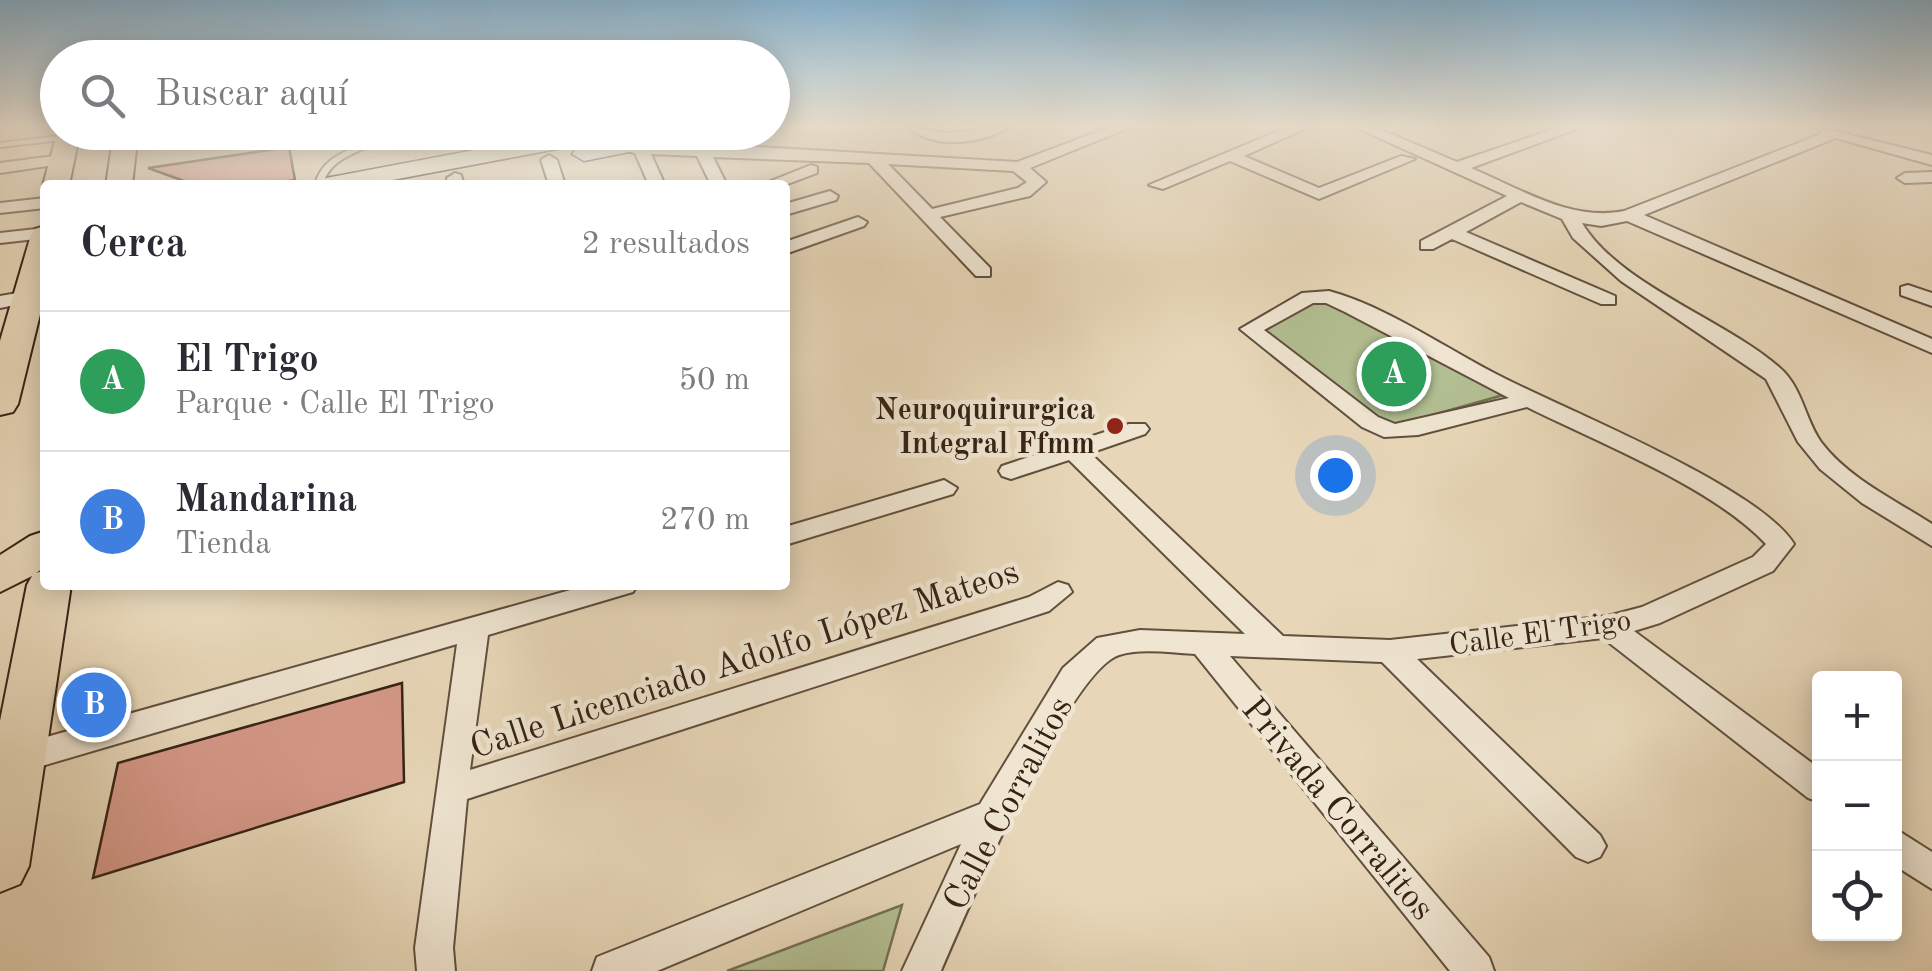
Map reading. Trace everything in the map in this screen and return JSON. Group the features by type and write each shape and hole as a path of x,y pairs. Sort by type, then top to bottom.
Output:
{"main road":[{"path":"348,180 387,172"},
{"path":"463,180 496,172"},
{"path":"0,404 14,300 40,252"},
{"path":"0,576 40,549"},
{"path":"0,866 48,590"}],"street":[{"path":"888,172 983,272"},
{"path":"928,215 1034,188 1035,176 1027,172"},
{"path":"1158,184 1188,172"},
{"path":"1268,172 1318,194 1373,172"},
{"path":"1465,172 1568,216 1601,221 1629,215 1738,172"},
{"path":"1905,178 1932,177"},
{"path":"790,208 830,196"},
{"path":"1427,245 1519,196"},
{"path":"0,208 40,204"},
{"path":"1629,215 1932,346"},
{"path":"1568,216 1580,236 1649,292 1774,374 1784,385 1814,450 1932,536"},
{"path":"790,246 858,222"},
{"path":"1449,231 1608,300"},
{"path":"0,238 40,245"},
{"path":"1908,291 1932,300"},
{"name":"Calle El Trigo","path":"1108,646 1140,641 1390,651 1608,628 1650,616 1763,564 1780,544 1774,532 1755,518 1528,400 1328,298 1308,297 1250,330 1370,422 1392,432 1528,400"},
{"path":"1010,470 1137,428"},
{"path":"1072,450 1277,648"},
{"path":"790,534 944,488"},
{"path":"18,759 606,590"},
{"name":"Calle Licenciado Adolfo López Mateos","path":"451,790 1039,604 1058,592"},
{"path":"1608,628 1812,782"},
{"path":"436,971 434,948 451,790 474,630"},
{"name":"Calle Corralitos","path":"922,971 992,816 1074,676 1108,646"},
{"name":"Privada Corralitos","path":"1204,646 1475,971"},
{"path":"1390,651 1588,846"},
{"path":"611,971 992,816"},
{"path":"1902,850 1932,873"}],"green space":[{"path":"1312,296 1369,318 1429,357 1514,392 1383,429 1254,325"},
{"path":"902,905 883,971 727,971"}],"building":[{"path":"160,172 294,172 295,180 181,180"},
{"path":"402,683 404,782 93,878 118,763"}],"place":[{"name":"El Trigo","path":"1394,374"},
{"name":"Neuroquirurgica Integral Ffmm","path":"1115,426"},
{"name":"Mandarina","path":"94,705"}]}
